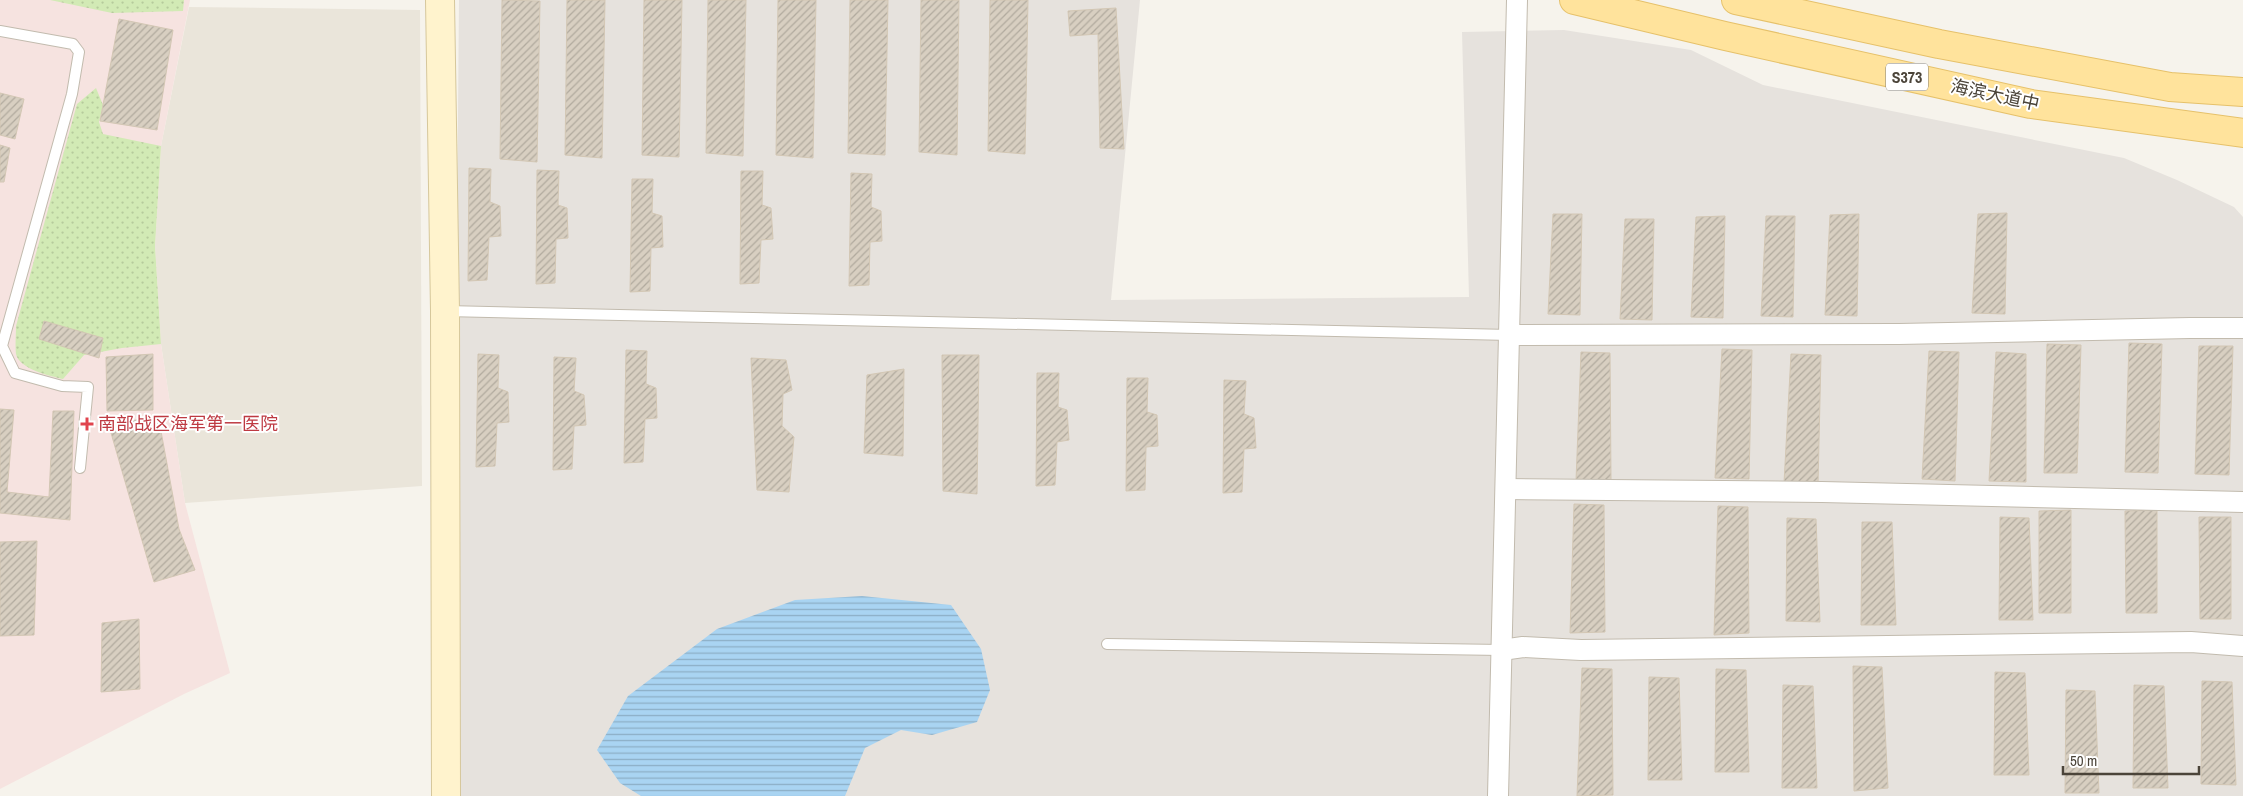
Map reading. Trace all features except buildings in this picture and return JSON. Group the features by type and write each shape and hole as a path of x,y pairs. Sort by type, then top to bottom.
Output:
{"main road":[{"name":"海滨大道中","path":"1574,0 1725,36 2031,104 2243,133"},
{"name":"S373","path":"1736,0 1939,44 2170,88 2235,89"},
{"path":"2205,128 2243,147"}],"street":[{"path":"440,0 444,311 446,796"},
{"path":"1498,796 1517,0"},
{"path":"1510,335 1900,334 2243,328"},
{"path":"1506,489 1832,492 2243,502"},
{"path":"1502,650 1523,646 1581,650 2191,642 2243,646"}],"lane":[{"path":"0,32 73,44 79,52 72,94 2,346 15,373 62,386 88,387 80,468"},
{"path":"444,311 1510,335"},
{"path":"1107,644 1502,650"}],"shaded area":[{"name":"南部战区海军第一医院","path":"0,0 190,0 161,146 155,246 161,344 185,503 230,673 184,694 0,789"},
{"path":"459,0 1140,0 1111,300 1469,297 1462,32 1564,30 1691,50 1763,85 2124,158 2177,180 2234,207 2243,217 2243,796 459,796 456,343"},
{"path":"189,7 420,10 422,486 185,503 161,344 155,246 161,146"}],"green space":[{"path":"50,0 184,0 183,11 112,13"},
{"path":"96,88 103,105 99,122 103,134 161,146 155,246 161,344 122,348 84,355 63,379 29,368 18,359 16,354 16,326 77,104"}],"water":[{"path":"862,596 951,605 981,649 990,690 977,722 932,735 901,730 865,748 845,796 641,796 620,783 597,750 628,696 717,629 795,600"}],"place":[{"name":"南部战区海军第一医院","path":"87,424"}]}
